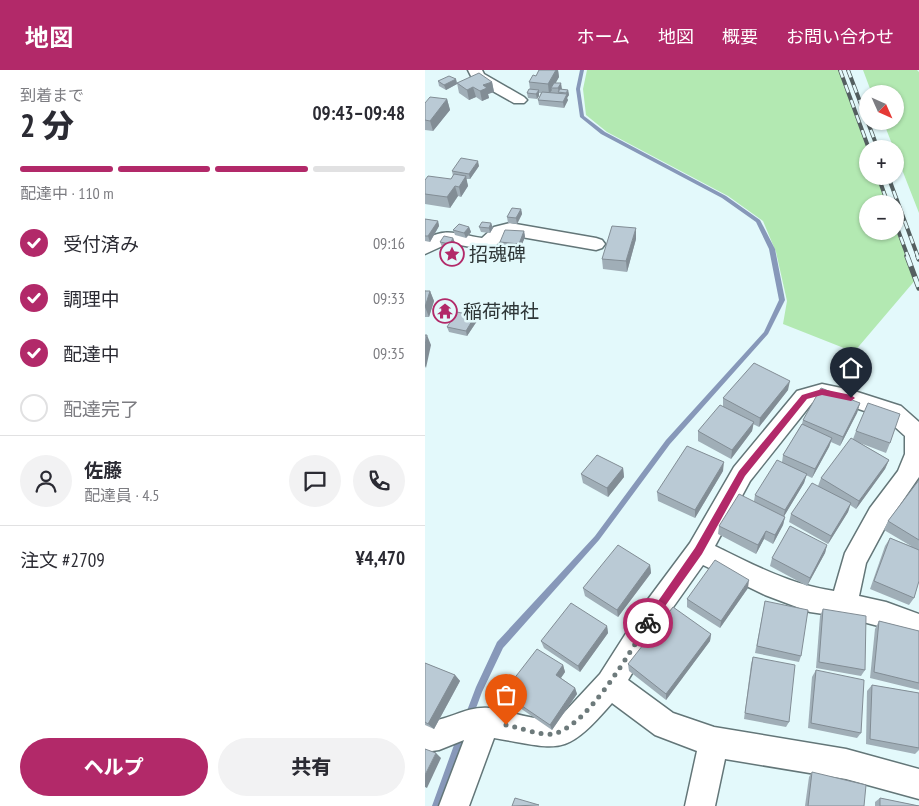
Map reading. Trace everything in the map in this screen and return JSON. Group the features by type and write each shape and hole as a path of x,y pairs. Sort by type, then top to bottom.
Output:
{"street":[{"path":"475,70 478,77 519,100"},
{"path":"425,248 443,238 459,238 480,245 487,244 500,231 510,230 597,244"},
{"path":"425,737 433,738 473,724 506,725 550,735 568,729 610,684 655,611 699,551 742,474 805,397 822,392 851,398 893,412 916,434 917,454 908,476 879,515 854,561 844,605"},
{"path":"699,551 792,594 810,600 844,605 886,615 919,627"},
{"path":"610,684 665,725 715,742 846,764 919,784"},
{"path":"453,806 473,724"},
{"path":"700,806 715,742"}],"green space":[{"path":"587,70 841,70 859,119 859,130 863,130 867,140 859,140 859,185 883,185 887,195 859,195 859,240 903,240 917,278 854,352 783,324 787,301 776,252 763,221 728,196 607,132 586,115 583,89"},
{"path":"863,70 917,70 919,72 919,213 904,175 904,140 890,140 887,130 904,130 904,85 869,85"}],"building":[{"path":"539,70 556,70 548,84 529,82 533,75 536,76"},
{"path":"479,73 492,82 483,85 487,88 480,91 473,87 467,90 457,83"},
{"path":"449,76 456,79 444,85 438,81"},
{"path":"554,83 561,83 558,88 551,88"},
{"path":"529,89 539,90 536,94 527,93"},
{"path":"560,89 568,90 566,93 558,92"},
{"path":"542,92 567,94 563,102 538,100"},
{"path":"430,97 447,99 430,121 425,120 425,103"},
{"path":"461,158 478,161 469,174 452,171"},
{"path":"454,174 466,176 459,187 455,186 447,197 425,194 425,180 428,176 451,179"},
{"path":"512,208 521,209 516,218 507,217"},
{"path":"425,219 438,221 428,236 425,236"},
{"path":"482,222 491,223 489,228 479,227"},
{"path":"459,224 469,227 464,233 453,230"},
{"path":"612,226 636,228 626,261 602,259"},
{"path":"505,230 524,231 519,244 500,242"},
{"path":"444,236 453,238 450,244 440,242"},
{"path":"425,291 430,291 425,307"},
{"path":"440,302 449,302 446,309 437,310"},
{"path":"457,312 475,316 466,331 447,327"},
{"path":"754,363 790,381 760,418 723,398"},
{"path":"821,388 860,403 843,437 803,420"},
{"path":"868,403 900,414 890,443 856,431"},
{"path":"720,405 754,422 732,450 698,431"},
{"path":"802,424 832,438 815,469 783,455"},
{"path":"851,438 889,460 859,501 821,478"},
{"path":"687,446 724,462 695,510 657,492"},
{"path":"597,455 623,468 607,488 581,474"},
{"path":"777,460 807,474 785,510 755,495"},
{"path":"919,480 919,540 888,521"},
{"path":"812,483 851,503 831,536 791,514"},
{"path":"739,494 785,517 775,535 766,531 758,545 719,526"},
{"path":"790,526 827,545 810,578 772,558"},
{"path":"890,538 919,550 919,581 914,598 874,581"},
{"path":"618,545 650,565 617,610 583,588"},
{"path":"715,560 749,580 721,621 687,599"},
{"path":"765,601 808,610 801,656 757,646"},
{"path":"571,603 607,626 578,666 541,641"},
{"path":"673,607 711,634 666,694 628,664"},
{"path":"823,609 866,616 865,670 819,662"},
{"path":"879,621 919,631 919,683 874,672"},
{"path":"537,649 563,665 556,675 575,688 550,725 503,693"},
{"path":"753,657 795,665 789,722 745,713"},
{"path":"425,663 455,675 428,724 425,722"},
{"path":"816,670 864,680 861,733 811,723"},
{"path":"872,685 919,693 919,748 870,739"},
{"path":"425,749 436,753 425,775"},
{"path":"812,772 866,785 864,806 808,806"},
{"path":"515,798 539,805 512,806"},
{"path":"880,798 919,806 880,806"}],"waterway":[{"path":"469,716 500,645 597,538 668,442 766,333 782,300 772,249 758,221 724,197 603,133 582,116 578,89 582,70"},
{"path":"436,806 462,734"}],"railway":[{"path":"840,70 866,140"},
{"path":"848,70 875,140"},
{"path":"881,185 885,195"},
{"path":"891,185 918,257"},
{"path":"902,240 908,257"},
{"path":"907,256 919,288"}],"way so far":[{"path":"506,725 550,735 568,729 610,684 648,623"}],"place":[{"name":"招魂碑","path":"452,254"},
{"name":"稲荷神社","path":"445,311"}],"route":[{"path":"648,623 699,551 742,474 805,397 822,392 851,398"}]}
